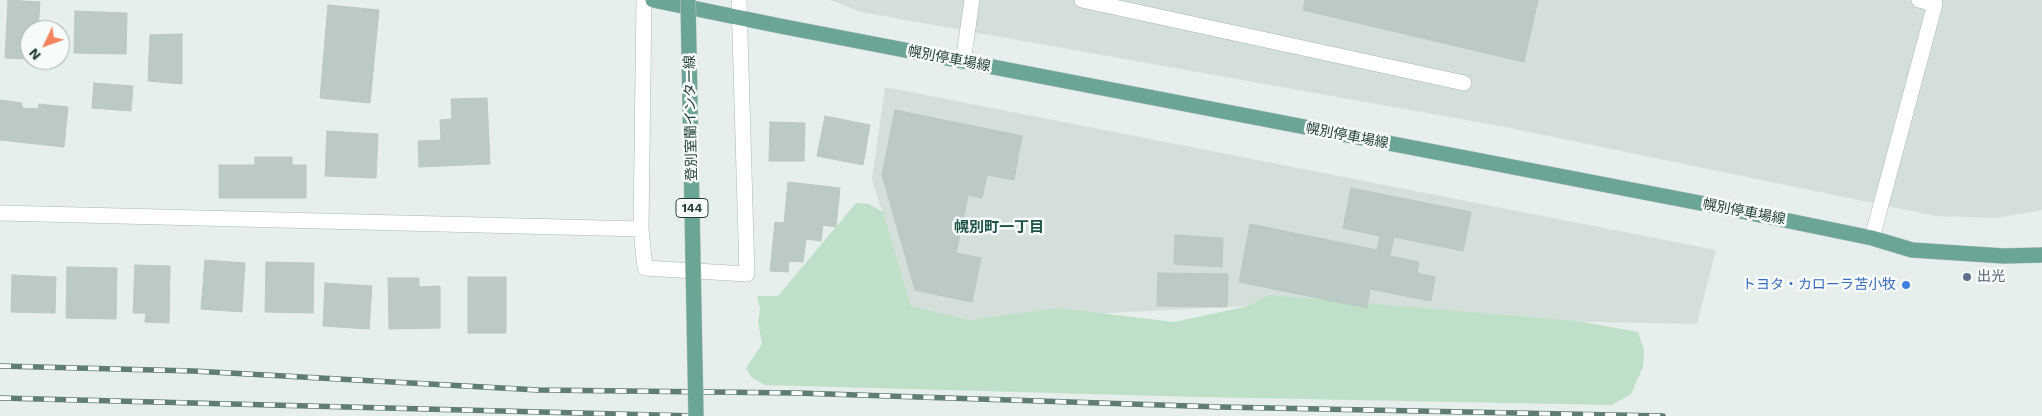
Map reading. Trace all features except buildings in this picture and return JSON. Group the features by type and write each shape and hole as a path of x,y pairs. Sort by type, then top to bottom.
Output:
{"main road":[{"name":"幌別停車場線","path":"653,0 963,62 1726,208 1872,238 1912,250 2004,256 2042,255"},
{"name":"登別室蘭インター線","path":"688,0 696,416"}],"street":[{"path":"644,0 641,229 645,268 747,274 739,0"},
{"path":"963,62 972,0"},
{"path":"1082,0 1464,83"},
{"path":"1872,238 1935,4 1919,0"},
{"path":"0,213 641,229"}],"shaded area":[{"path":"830,0 2042,0 2042,210 1996,218 1936,216 1500,126 861,12"},
{"path":"885,87 1716,250 1697,324 1353,317 1248,306 969,320 911,306 872,179"}],"green space":[{"path":"856,203 869,204 883,212 911,306 969,320 1059,308 1174,322 1248,306 1269,295 1577,321 1638,332 1644,350 1643,367 1631,394 1612,405 1199,397 765,385 751,377 746,368 762,344 758,322 760,309 757,296 778,296"}],"railway":[{"path":"0,366 193,371 538,390 797,393 1221,407 1663,416"},
{"path":"0,398 695,416"}],"place":[{"name":"出光","path":"1967,277"},
{"name":"トヨタ・カローラ苫小牧","path":"1906,285"}],"district":[{"name":"幌別町一丁目","path":"999,228"}]}
